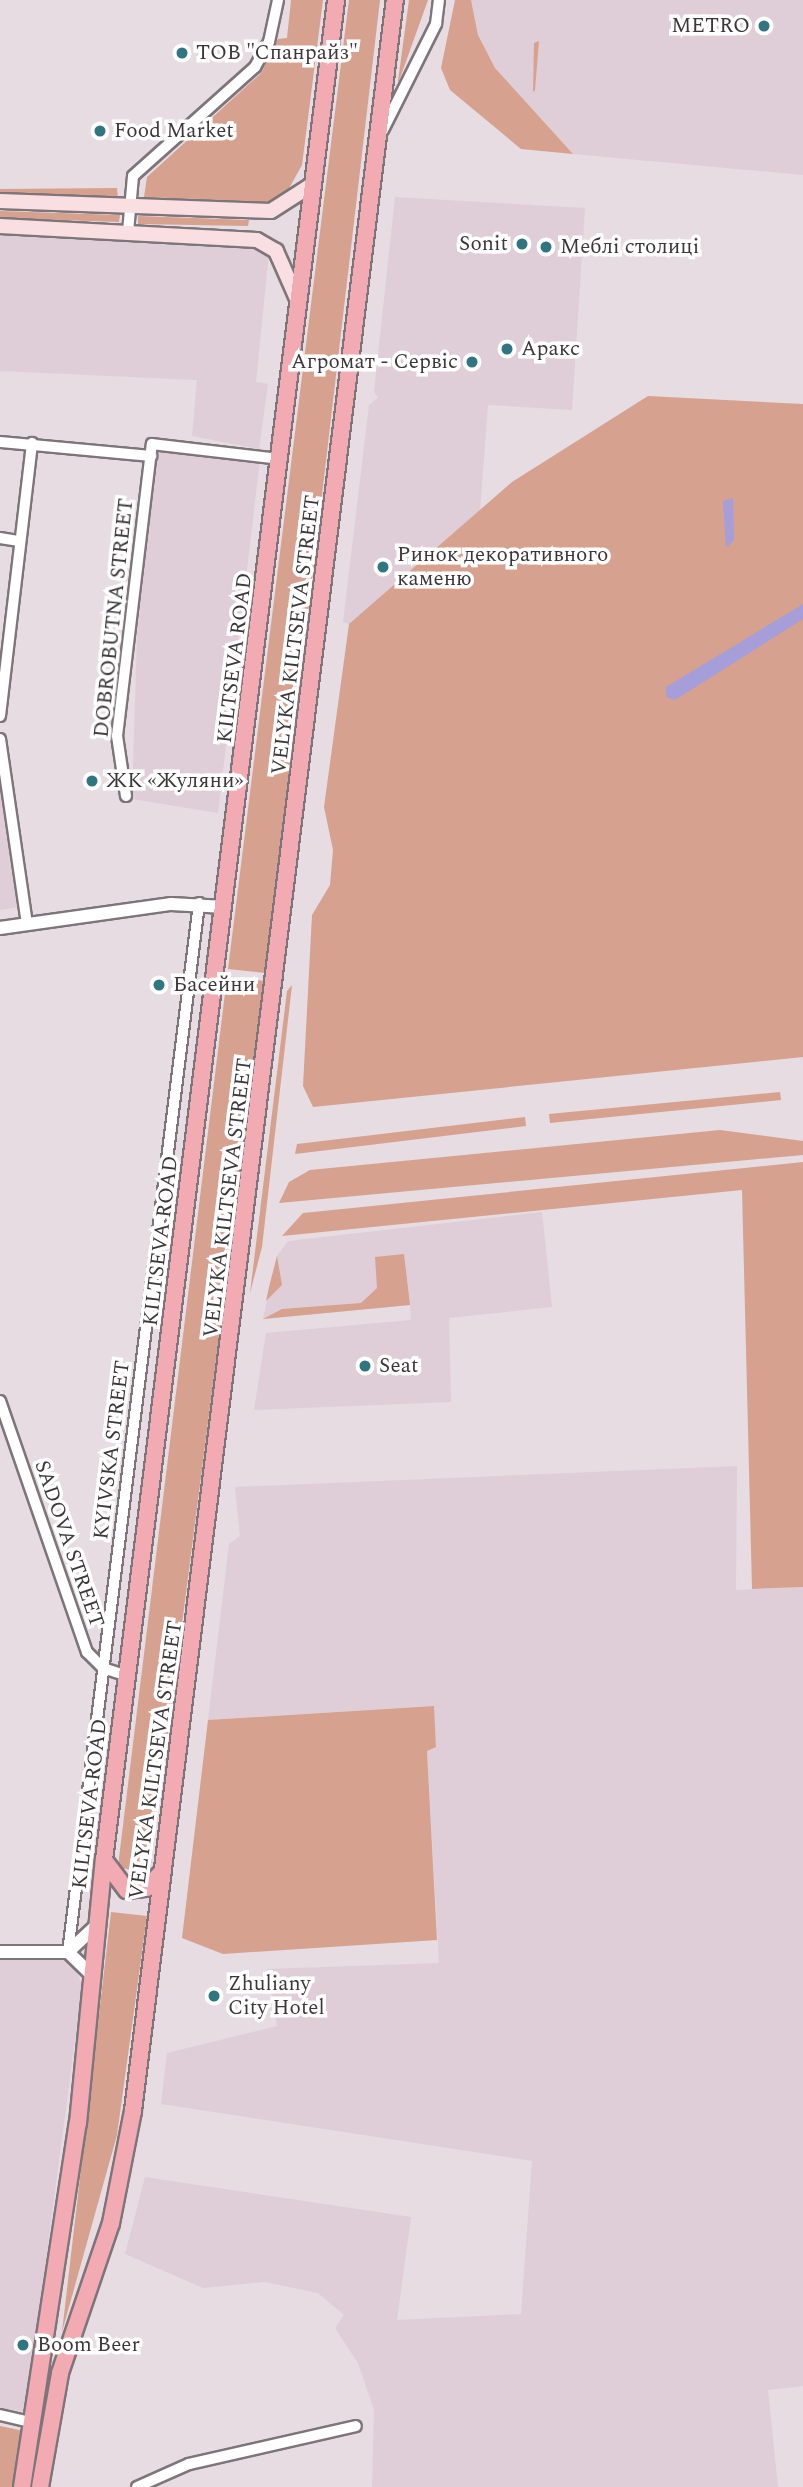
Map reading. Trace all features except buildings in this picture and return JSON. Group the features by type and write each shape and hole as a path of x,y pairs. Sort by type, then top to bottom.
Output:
{"highway":[{"name":"KILTSEVA ROAD","path":"22,2487 66,2215 104,1860 336,0"},
{"path":"378,140 395,0"},
{"name":"VELYKA KILTSEVA STREET","path":"40,2487 60,2372 100,2258 128,2145 378,140"},
{"path":"104,1860 127,1890 147,1888 161,1873"}],"main road":[{"path":"0,201 271,211 313,184"},
{"path":"0,226 128,232 266,243 282,260 298,302"}],"street":[{"path":"128,232 133,176 255,67 269,42 278,0"},
{"path":"378,140 436,24 439,0"},
{"path":"0,442 151,456"},
{"path":"0,716 2,658 33,443"},
{"name":"DOBROBUTNA STREET","path":"126,796 117,736 152,444 280,459"},
{"path":"0,538 18,541"},
{"path":"0,739 27,923"},
{"path":"0,928 199,903 225,906"},
{"name":"KYIVSKA STREET","path":"68,1952 199,903"},
{"name":"SADOVA STREET","path":"0,1401 81,1637 103,1668"},
{"path":"103,1668 128,1676"},
{"path":"0,1952 68,1952 97,1925"},
{"path":"68,1952 92,1975"},
{"path":"0,2415 34,2423"},
{"path":"137,2487 189,2464 356,2426"}],"shaded area":[{"path":"291,0 323,0 302,165 287,192 269,202 144,197 147,177 261,73 278,39 287,38"},
{"path":"349,0 380,0 266,973 228,969"},
{"path":"409,0 428,0 398,81"},
{"path":"455,0 471,0 478,35 495,68 573,154 521,149 450,90 441,68"},
{"path":"471,0 803,0 803,175 573,154 495,68 478,35"},
{"path":"539,41 535,90 533,92 534,43"},
{"path":"117,188 118,199 0,195 0,189"},
{"path":"395,197 585,208 572,410 488,405 480,511 349,624 343,622 369,405 378,398 374,392"},
{"path":"0,211 120,215 119,222 0,218"},
{"path":"138,216 249,220 248,226 138,224"},
{"path":"0,233 261,245 269,252 256,382 268,384 259,449 192,436 197,380 0,371"},
{"path":"648,396 803,404 803,1057 313,1107 303,1086 312,915 330,885 333,850 324,807 349,624 512,482"},
{"path":"158,448 260,460 218,813 132,799 137,635"},
{"path":"733,498 734,540 726,548 723,501"},
{"path":"803,604 803,619 675,700 666,697 666,687"},
{"path":"0,789 20,907 0,910"},
{"path":"227,977 265,981 150,1872 119,1868 119,1858"},
{"path":"292,985 262,1247 250,1293 287,991"},
{"path":"780,1092 781,1100 550,1123 549,1114"},
{"path":"525,1117 526,1126 295,1154 297,1144"},
{"path":"720,1130 803,1141 803,1155 279,1203 289,1182 310,1170"},
{"path":"803,1162 803,1587 752,1589 742,1190 282,1236 303,1213"},
{"path":"542,1212 552,1307 449,1318 451,1402 254,1410 266,1333 411,1320 410,1305 263,1319 277,1256 288,1241"},
{"path":"404,1254 410,1305 263,1319 282,1309 361,1303 377,1288 375,1257"},
{"path":"277,1256 282,1285 266,1301 269,1287"},
{"path":"737,1466 736,1590 803,1587 803,2386 768,2390 778,2487 372,2487 374,2410 358,2363 335,2328 344,2315 318,2293 265,2282 203,2288 125,2254 145,2177 411,2217 397,2320 521,2314 532,2161 161,2104 167,2053 277,2026 267,1969 439,1963 427,1750 436,1747 434,1706 208,1720 229,1544 240,1536 235,1487"},
{"path":"434,1706 436,1747 427,1751 437,1940 223,1954 182,1938 208,1720"},
{"path":"111,1912 147,1916 117,2135 62,2332"},
{"path":"59,1956 75,1964 82,1987 26,2412 0,2408 0,1957"},
{"path":"0,2426 24,2431 15,2487 0,2487"}],"place":[{"name":"METRO","path":"764,26"},
{"name":"ТОВ \"Спанрайз\"","path":"182,53"},
{"name":"Food Market","path":"100,131"},
{"name":"Sonit","path":"522,244"},
{"name":"Меблі столиці","path":"546,247"},
{"name":"Аракс","path":"507,349"},
{"name":"Агромат - Сервіс","path":"472,362"},
{"name":"Ринок декоративного каменю","path":"383,567"},
{"name":"ЖК «Жуляни»","path":"92,781"},
{"name":"Басейни","path":"159,985"},
{"name":"Seat","path":"365,1366"},
{"name":"Zhuliany City Hotel","path":"214,1996"},
{"name":"Boom Beer","path":"23,2345"}]}
